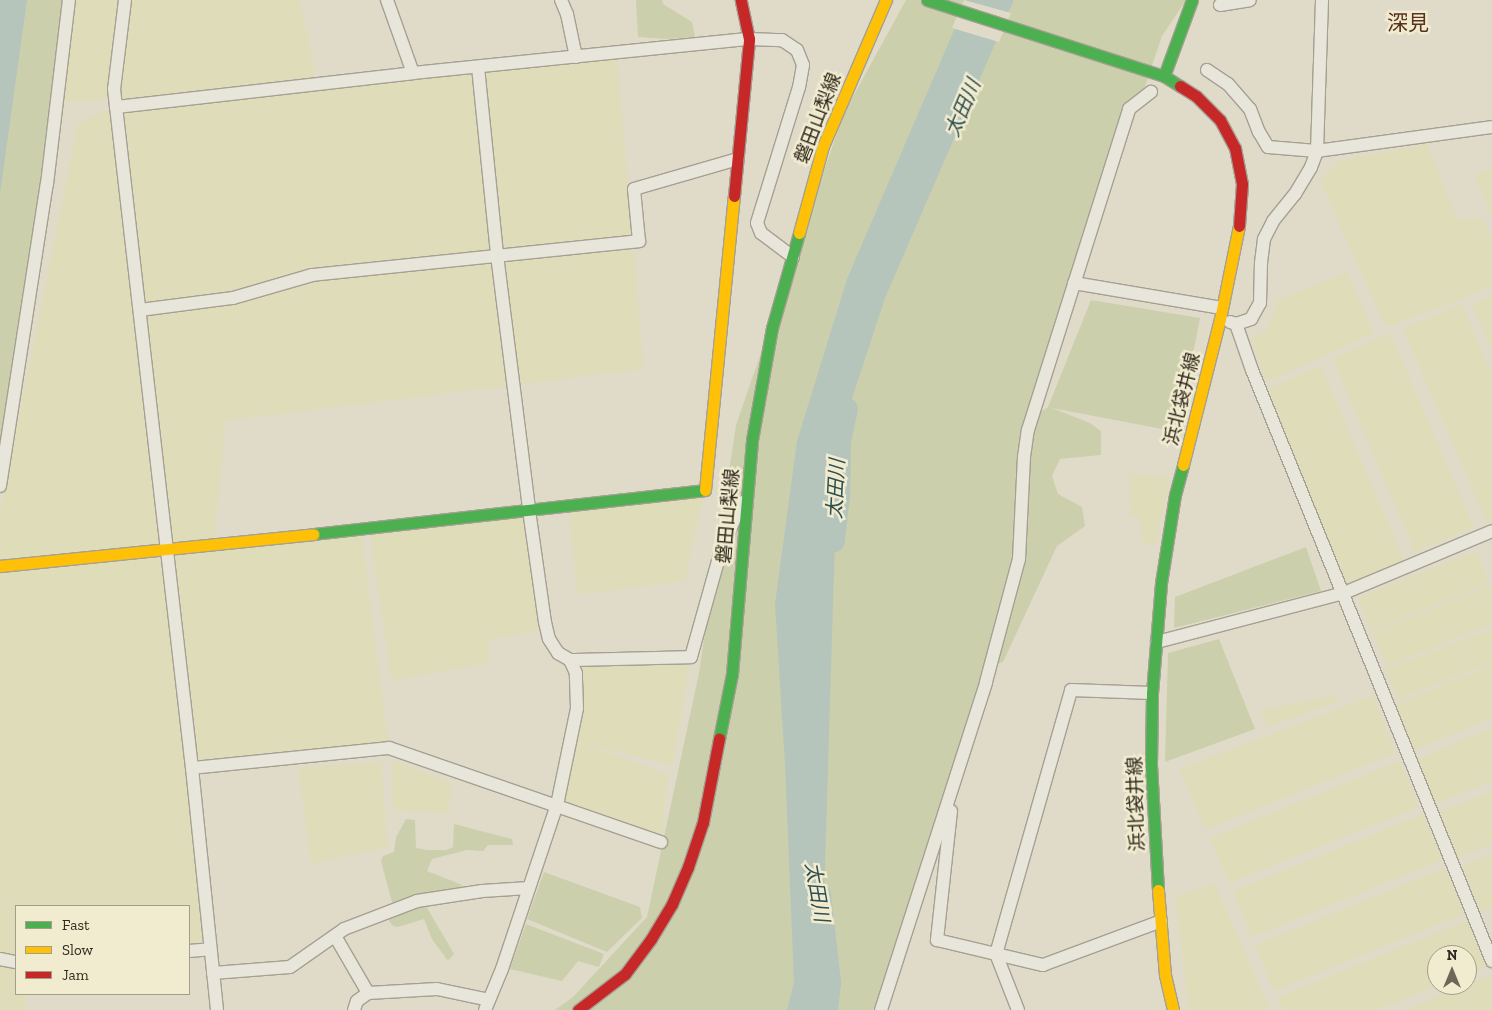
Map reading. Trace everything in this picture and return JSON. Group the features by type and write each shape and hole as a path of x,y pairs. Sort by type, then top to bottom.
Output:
{"main road":[{"path":"0,566 167,550 705,491 749,39 741,0"},
{"name":"磐田山梨線","path":"578,1010 625,974 651,940 678,890 703,822 732,674 752,440 772,328 823,146 886,0"},
{"name":"浜北袋井線","path":"927,0 1164,76 1196,96 1220,120 1236,148 1242,184 1239,226 1221,314 1175,495 1161,583 1152,693 1152,765 1161,921 1165,975 1173,1010"},
{"path":"1164,76 1192,0"}],"street":[{"path":"0,486 47,184 69,0"},
{"path":"125,0 114,89 192,768 217,1010"},
{"path":"387,0 413,73"},
{"path":"562,0 567,14 576,57"},
{"path":"1220,5 1250,0"},
{"path":"1236,324 1251,319 1260,303 1264,239 1273,221 1295,194 1311,167 1317,151 1322,0"},
{"path":"116,107 413,73 749,39 782,40 797,50 803,65 799,86 757,218 761,233 793,257"},
{"path":"478,67 497,255 529,510 545,622 549,639 558,653 570,660 691,657 721,550 748,486"},
{"path":"1207,70 1228,84 1250,109 1259,132 1268,147 1317,151 1492,127"},
{"path":"881,1010 986,682 1019,558 1024,458 1028,430 1129,109 1152,92"},
{"path":"140,310 233,298 312,275 638,241 634,189 738,159"},
{"path":"1074,283 1221,314 1236,324 1252,370 1492,961"},
{"path":"1157,642 1344,593 1492,531"},
{"path":"354,1010 357,1001 368,993 437,989 487,1005 502,969 557,804 577,708 576,673 570,660"},
{"path":"1018,1010 996,954 1071,690 1152,693"},
{"path":"192,768 389,748 557,804 661,842"},
{"path":"954,784 937,940 1043,965 1161,921"},
{"path":"213,973 290,967 344,929 417,901 482,891 529,888"},
{"path":"335,936 368,993"},
{"path":"190,951 210,949"},
{"path":"0,960 15,962"},
{"path":"887,996 887,1010"}],"shaded area":[{"path":"69,0 300,0 317,84 57,103"},
{"path":"617,53 644,369 226,421 214,544 361,528 389,748 191,761 209,939 190,945 190,905 15,905 15,962 0,959 0,510 78,123 116,107"},
{"path":"1427,144 1457,219 1482,218 1492,239 1492,285 1460,300 1386,327 1320,181 1337,161"},
{"path":"1492,168 1492,217 1474,175"},
{"path":"1347,272 1374,333 1267,382 1251,340 1269,327 1277,300"},
{"path":"1492,295 1492,351 1472,304"},
{"path":"1462,304 1492,375 1492,521 1487,523 1403,329"},
{"path":"1390,333 1474,527 1415,552 1332,358"},
{"path":"1321,366 1404,560 1346,585 1262,391"},
{"path":"1129,474 1170,477 1156,545 1142,543 1140,518 1130,516"},
{"path":"705,491 685,581 578,595 568,512"},
{"path":"529,510 547,630 489,639 489,663 391,681 369,528"},
{"path":"1476,551 1489,584 1371,630 1358,597"},
{"path":"1491,586 1492,624 1386,666 1372,632"},
{"path":"1492,629 1492,662 1398,699 1385,669"},
{"path":"691,657 672,765 577,742 668,774 662,834 557,805 570,739 577,660"},
{"path":"1492,665 1492,718 1412,751 1393,705"},
{"path":"1336,695 1338,701 1268,727 1260,710"},
{"path":"1374,695 1395,753 1205,830 1180,769"},
{"path":"1492,728 1492,781 1435,804 1417,759"},
{"path":"391,760 453,784 448,813 393,810"},
{"path":"1400,761 1419,807 1229,883 1210,838"},
{"path":"381,762 388,847 311,864 298,767"},
{"path":"1492,791 1492,844 1458,858 1440,812"},
{"path":"1423,814 1442,860 1252,937 1233,891"},
{"path":"1492,854 1492,907 1481,912 1462,866"},
{"path":"1445,868 1464,914 1274,991 1255,945"},
{"path":"1215,884 1270,1010 1189,1010 1175,896"},
{"path":"1468,920 1487,966 1477,970 1477,945 1427,945 1427,990 1378,1010 1283,1010 1278,997"},
{"path":"0,965 15,969 15,995 25,995 26,1010 0,1010"},
{"path":"1489,976 1492,984 1492,1010 1405,1010 1442,995 1477,995 1477,981"}],"green space":[{"path":"0,0 65,0 50,163 0,491"},
{"path":"636,0 662,0 663,4 692,22 695,37 667,39 638,37"},
{"path":"906,0 1186,0 1162,36 1033,417 1048,407 1091,300 1200,318 1178,432 1052,408 1090,423 1101,431 1101,455 1060,459 1052,476 1058,494 1082,507 1085,526 1057,546 1003,662 996,664 1017,568 909,922 873,1010 555,1010 573,997 647,917 699,673 736,425 844,113"},
{"path":"1306,547 1321,591 1174,628 1175,597"},
{"path":"1219,639 1255,729 1165,762 1168,653"},
{"path":"406,819 415,820 416,848 447,850 453,847 454,824 512,839 513,845 488,845 483,851 467,850 432,859 427,871 460,884 475,897 426,906 454,954 448,961 432,939 424,919 398,927 393,926 389,921 392,902 381,861 383,856 394,852 396,837"},
{"path":"544,872 640,907 642,918 607,952 527,919"},
{"path":"526,924 604,954 599,967 578,961 562,981 510,969"}],"water":[{"path":"0,0 27,0 0,194"},
{"path":"967,0 1014,0 885,298 838,441 823,930 823,1010 787,1010 794,983 785,764 775,604 797,441 847,279"}],"pier":[{"path":"964,0 1011,13 999,42 952,28"}],"waterway":[{"name":"太田川","path":"832,540 837,495 838,441 845,409"},
{"name":"太田川","path":"818,895 828,982 825,1010"}],"traffic: fast":[{"path":"927,0 1164,76 1180,86"},
{"path":"1164,76 1192,0"},
{"path":"719,739 732,674 752,440 772,328 799,233"},
{"path":"1158,890 1151,765 1152,693 1161,583 1175,495 1183,465"},
{"path":"313,534 705,490"}],"traffic: slow":[{"path":"799,233 823,146 886,0"},
{"path":"705,490 734,196"},
{"path":"1183,465 1220,319 1239,226"},
{"path":"0,566 313,534"},
{"path":"1158,890 1165,975 1173,1010"}],"traffic: jam":[{"path":"734,196 749,39 741,0"},
{"path":"1180,86 1196,96 1220,120 1235,148 1242,184 1239,226"},
{"path":"578,1010 625,974 651,939 672,904 688,867 703,822 719,739"}],"district":[{"name":"深見","path":"1408,23"}]}
